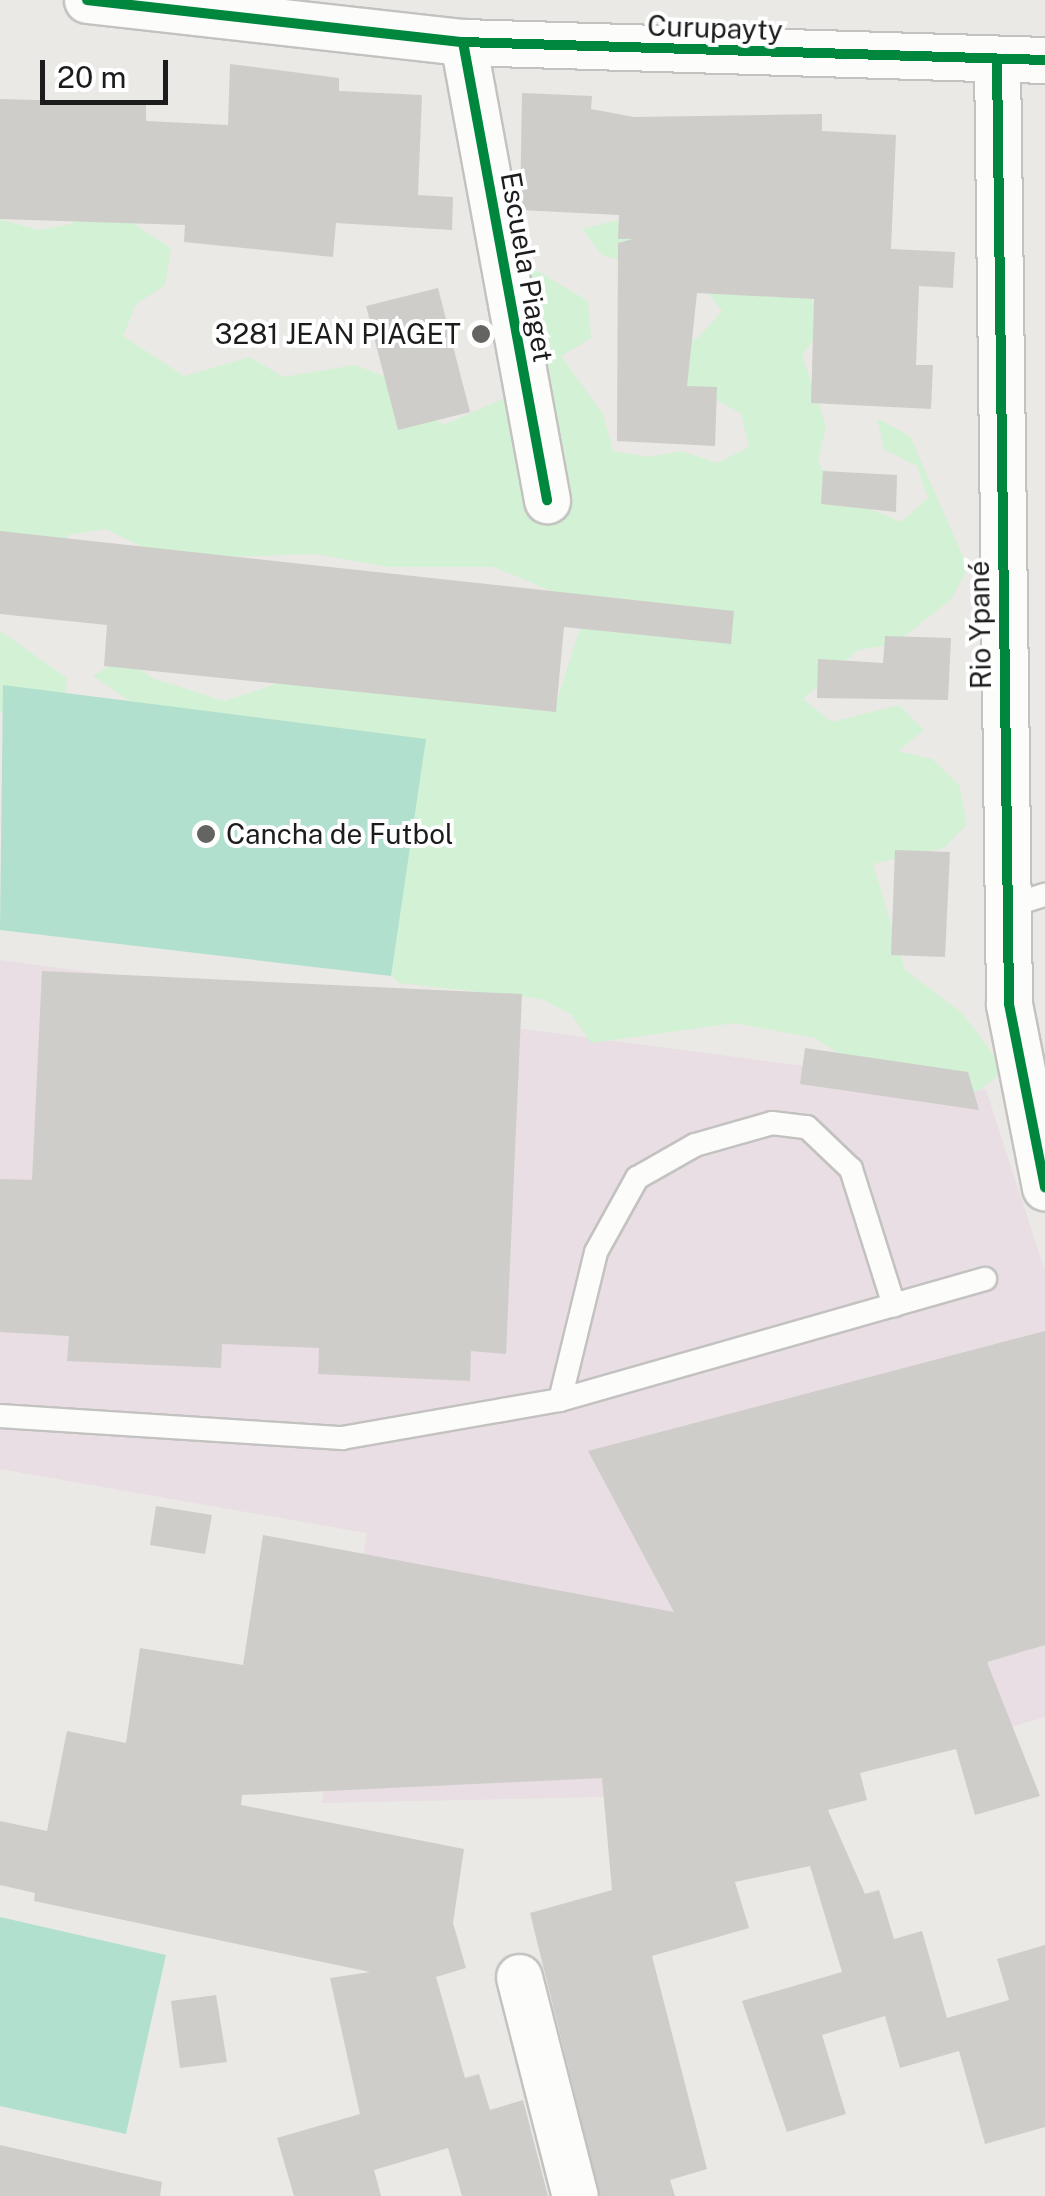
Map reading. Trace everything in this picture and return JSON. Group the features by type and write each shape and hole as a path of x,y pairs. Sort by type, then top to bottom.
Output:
{"street":[{"name":"Curupayty","path":"87,0 350,14 463,42 1045,60"},
{"name":"Escuela Piaget","path":"463,42 547,500"},
{"name":"Rio Ypané","path":"997,60 1026,901 1008,1004 1045,1187"},
{"path":"519,1977 575,2196"}],"lane":[{"path":"560,1400 596,1252 638,1178 696,1145 772,1124 808,1127 851,1169 894,1305"},
{"path":"0,1416 342,1438 560,1400 984,1279"}],"shaded area":[{"path":"0,960 986,1090 1045,1271 1045,1717 787,1793 322,1803 367,1533 0,1469"}],"green space":[{"path":"89,195 171,248 165,285 136,304 123,336 184,376 250,357 283,377 355,365 386,377 443,425 505,398 532,375 524,263 588,301 591,338 561,356 603,414 613,451 648,457 682,451 717,463 749,447 741,413 680,382 664,353 699,337 722,311 702,285 602,255 582,229 617,220 717,250 771,297 808,292 824,327 802,355 826,426 818,462 836,495 901,522 928,498 917,466 884,449 877,418 910,436 968,568 951,599 895,644 858,650 803,699 832,722 899,705 924,730 898,751 932,759 959,785 967,824 944,848 873,864 905,970 962,1013 1005,1070 978,1091 937,1097 872,1074 815,1038 735,1023 591,1043 572,1015 541,999 399,983 149,714 93,676 123,657 152,678 224,701 331,666 556,703 583,619 559,594 494,567 388,567 316,554 169,559 105,529 68,535 50,566 0,577 0,219 38,230 72,224"},
{"path":"0,631 67,678 65,695 0,712"},
{"name":"Cancha de Futbol","path":"3,685 426,739 391,976 0,930"},
{"path":"0,1917 166,1955 126,2134 0,2106"}],"building":[{"path":"230,64 339,78 339,91 422,95 418,195 453,197 452,230 336,223 333,257 184,242 185,225 0,219 0,99 146,103 146,121 228,125"},
{"path":"522,93 592,96 591,109 634,117 822,114 822,131 896,135 891,249 955,252 953,288 919,286 916,365 933,365 931,409 811,403 814,299 697,293 687,386 717,387 715,446 617,441 618,243 633,239 618,239 619,215 520,210"},
{"path":"438,288 470,412 398,430 366,306"},
{"path":"823,471 897,475 896,512 821,504"},
{"path":"0,531 734,611 731,644 564,627 556,712 104,666 107,625 0,614"},
{"path":"885,636 951,638 948,700 817,698 818,659 883,663"},
{"path":"895,850 950,852 945,957 891,955"},
{"path":"42,971 522,994 506,1354 471,1351 470,1381 318,1374 319,1348 222,1344 221,1368 67,1361 69,1336 0,1332 0,1179 32,1180"},
{"path":"805,1048 968,1072 979,1110 800,1084"},
{"path":"1045,1331 1045,1645 987,1662 1040,1796 975,1815 956,1749 860,1773 867,1800 828,1810 865,1894 879,1890 894,1939 922,1931 947,2018 1009,2000 997,1959 1045,1945 1045,2127 985,2144 959,2051 900,2068 885,2016 822,2035 846,2114 787,2132 742,2001 842,1972 810,1866 735,1882 749,1928 652,1956 707,2169 670,2180 675,2196 600,2196 530,1913 612,1890 602,1778 242,1795 241,1805 464,1849 453,1923 466,1968 436,1977 465,2078 479,2074 490,2110 523,2100 548,2196 462,2196 448,2148 374,2170 381,2196 294,2196 277,2138 360,2114 330,1978 370,1972 34,1901 35,1893 0,1885 0,1821 47,1831 67,1731 126,1743 140,1648 243,1665 263,1535 674,1612 588,1451"},
{"path":"156,1506 212,1515 205,1554 150,1545"},
{"path":"216,1995 227,2062 180,2068 171,2001"},
{"path":"0,2145 162,2182 160,2196 0,2196"}],"cycle path":[{"path":"87,0 463,42 1045,60"},
{"path":"463,42 547,500"},
{"path":"997,59 1009,1004 1045,1187"}],"place":[{"name":"3281 JEAN PIAGET","path":"481,334"},
{"name":"Cancha de Futbol","path":"206,834"}]}
